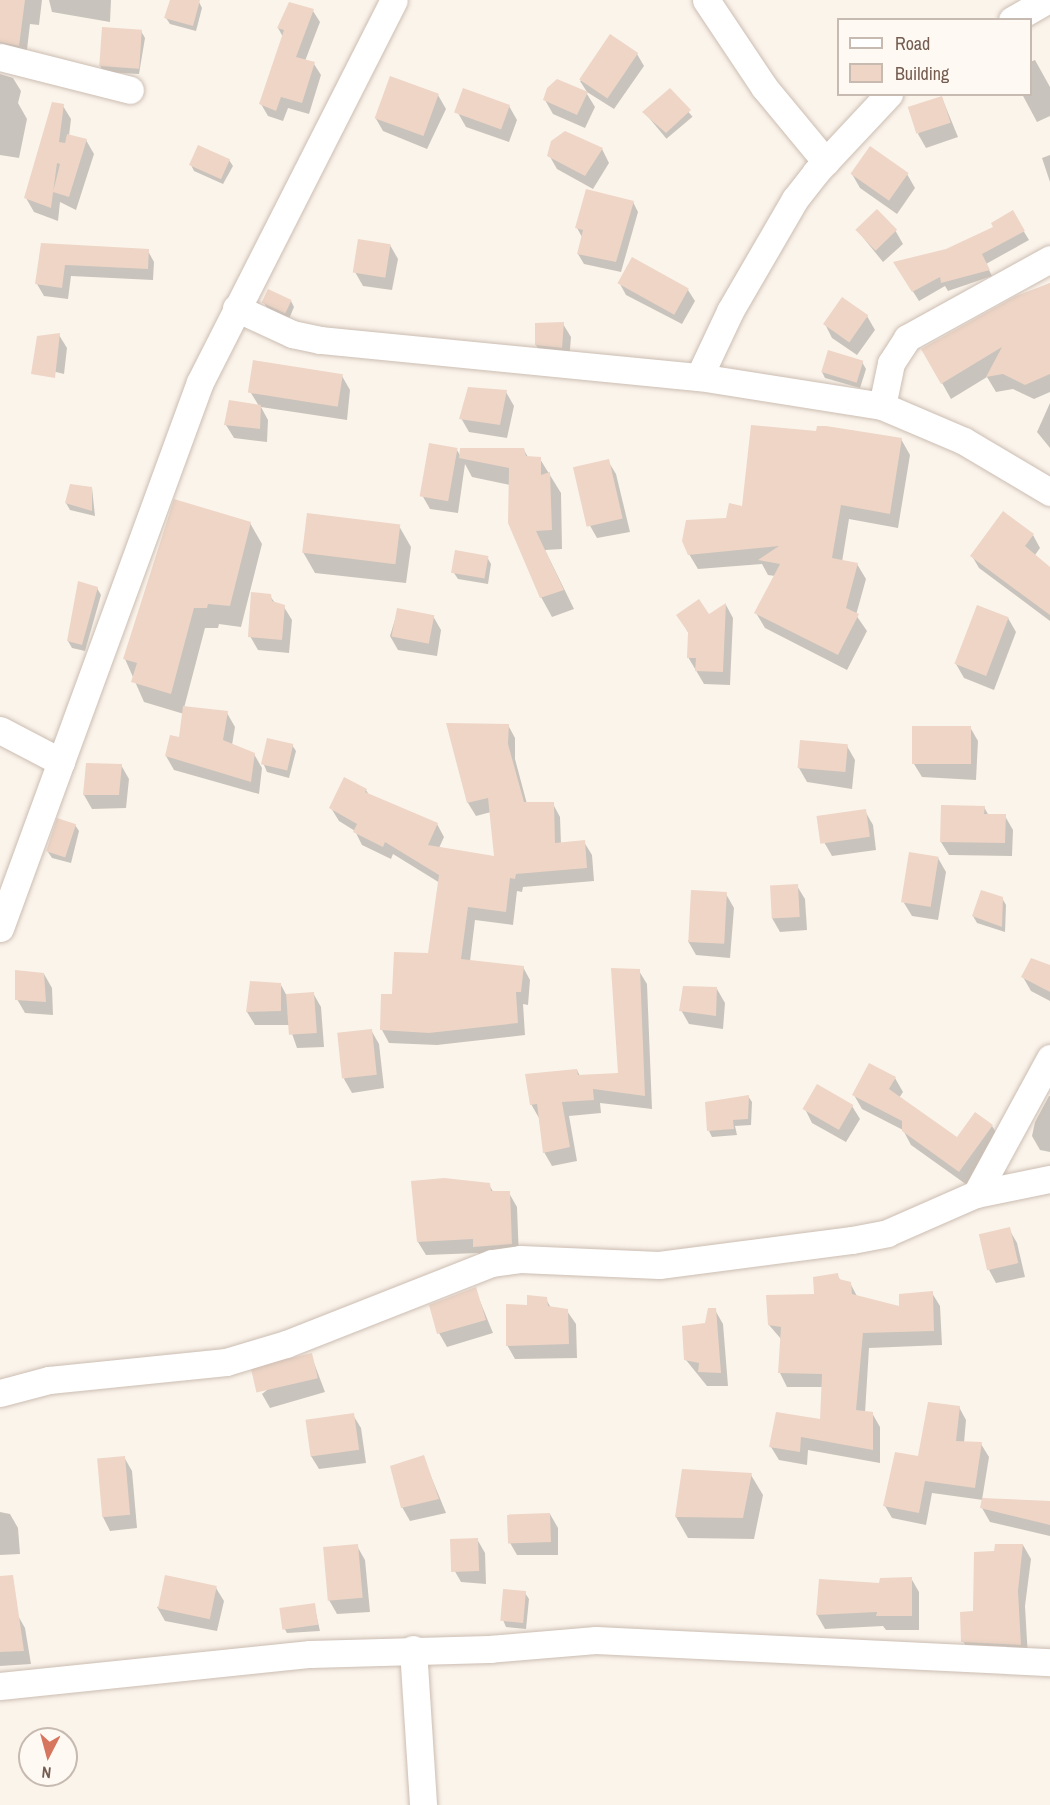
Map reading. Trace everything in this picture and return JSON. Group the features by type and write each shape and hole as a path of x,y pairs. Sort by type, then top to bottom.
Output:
{"street":[{"path":"0,928 200,382 394,0"},
{"path":"706,0 764,87 826,162"},
{"path":"1016,18 1047,0"},
{"path":"0,57 130,90"},
{"path":"699,377 763,252 795,199 887,96"},
{"path":"882,406 891,363 907,338 1050,259"},
{"path":"236,308 292,334 320,340 699,377 882,406 964,441 1050,492"},
{"path":"0,730 61,762"},
{"path":"976,1194 1050,1058"},
{"path":"0,1393 49,1380 139,1374 226,1362 286,1344 492,1263 520,1259 659,1265 852,1240 887,1233 976,1194 1050,1179"},
{"path":"0,1686 310,1654 413,1648 489,1648 596,1640 1050,1662"},
{"path":"413,1648 423,1805"}],"building":[{"path":"0,0 25,0 19,46 0,42"},
{"path":"170,0 200,0 193,26 164,18"},
{"path":"289,2 314,9 296,57 315,62 302,103 281,97 276,111 259,104 284,30 277,28"},
{"path":"102,27 142,30 139,69 99,66"},
{"path":"610,34 638,53 607,99 579,80"},
{"path":"390,76 439,94 423,136 375,118"},
{"path":"557,79 588,92 577,115 543,100 547,88"},
{"path":"463,88 510,105 501,130 454,112"},
{"path":"670,88 691,110 666,133 642,112"},
{"path":"942,96 951,123 916,134 908,107"},
{"path":"52,102 64,104 59,142 65,143 67,134 87,139 69,197 53,192 51,208 24,198","holes":["57,163 60,164 53,191"]},
{"path":"565,131 603,148 585,176 547,156 551,141"},
{"path":"198,145 230,159 221,179 189,165"},
{"path":"870,146 909,173 889,201 850,174"},
{"path":"586,189 634,201 616,262 577,254 583,230 575,228"},
{"path":"877,209 897,230 876,251 855,230"},
{"path":"1013,210 1025,231 982,254 990,270 941,283 940,277 912,292 893,262 946,249 993,227 991,223"},
{"path":"358,239 391,244 385,278 353,273"},
{"path":"41,243 149,249 148,269 65,265 62,288 35,284"},
{"path":"632,257 689,289 674,315 617,283"},
{"path":"1050,283 1050,374 1025,385 1003,374 986,377 1002,347 941,384 921,349 1016,296"},
{"path":"268,289 292,300 285,314 262,303"},
{"path":"842,297 868,315 849,342 823,324"},
{"path":"564,322 562,348 535,345 535,323"},
{"path":"60,333 55,378 31,374 37,336"},
{"path":"828,350 863,361 857,383 821,372"},
{"path":"253,360 343,374 338,407 248,393"},
{"path":"468,387 507,390 500,425 459,419"},
{"path":"229,400 261,405 260,429 224,425"},
{"path":"751,425 816,431 817,426 826,426 902,438 890,514 841,505 832,558 858,563 846,608 859,614 838,655 754,613 780,564 758,560 779,546 688,555 682,541 686,520 726,518 729,503 742,506"},
{"path":"429,443 458,448 448,501 420,496"},
{"path":"460,448 524,448 526,456 541,457 541,475 550,472 552,530 536,531 564,590 540,598 508,523 509,468 459,458"},
{"path":"609,459 623,518 587,527 573,467"},
{"path":"70,484 92,487 92,511 65,503"},
{"path":"174,499 251,522 230,606 208,604 207,608 194,608 171,694 131,682 137,663 123,659"},
{"path":"1003,511 1034,534 1025,546 1050,567 1050,615 970,556"},
{"path":"307,513 400,524 395,564 302,553"},
{"path":"455,550 488,556 484,579 451,573"},
{"path":"78,581 98,587 82,645 67,641"},
{"path":"251,592 271,594 272,601 285,605 282,640 248,637"},
{"path":"699,599 709,614 726,603 723,672 695,671 696,658 687,658 688,632 676,615"},
{"path":"977,605 1009,617 986,676 954,664"},
{"path":"397,608 434,615 429,644 391,636"},
{"path":"183,706 228,711 223,740 255,753 251,782 165,756 170,735 179,737"},
{"path":"446,723 509,724 508,744 524,802 554,802 555,843 585,840 587,868 516,874 515,879 510,878 506,912 468,907 461,959 524,966 521,992 516,992 518,1023 429,1033 380,1030 381,994 392,994 394,952 428,953 439,875 385,842 383,847 353,832 357,824 329,808 344,777 367,789 365,792 438,823 428,845 494,856 488,798 467,803"},
{"path":"912,726 971,726 971,764 912,764"},
{"path":"267,738 293,744 287,770 261,764"},
{"path":"800,740 848,744 845,772 798,768"},
{"path":"86,763 122,764 119,795 83,795"},
{"path":"941,805 985,806 984,814 1006,814 1005,843 940,842"},
{"path":"866,809 870,837 820,844 816,816"},
{"path":"57,818 76,824 65,857 46,851"},
{"path":"909,852 939,857 931,907 901,902"},
{"path":"798,884 800,917 772,918 770,885"},
{"path":"691,890 727,892 724,944 688,942"},
{"path":"981,890 1003,897 1002,927 972,916"},
{"path":"1031,958 1050,965 1050,992 1021,977"},
{"path":"611,968 640,969 645,1096 593,1089 594,1100 562,1102 570,1147 543,1153 537,1104 530,1105 525,1074 577,1069 578,1075 618,1073"},
{"path":"15,970 44,973 46,1002 15,1000"},
{"path":"250,981 281,983 281,1011 246,1012"},
{"path":"683,986 717,987 716,1016 679,1011"},
{"path":"314,992 317,1033 289,1035 286,994"},
{"path":"372,1029 377,1075 342,1078 337,1033"},
{"path":"869,1063 896,1077 889,1089 957,1137 975,1112 993,1125 959,1172 902,1131 902,1121 852,1095"},
{"path":"817,1084 853,1105 839,1130 802,1109"},
{"path":"749,1095 748,1119 733,1120 734,1129 707,1131 705,1102"},
{"path":"444,1178 490,1183 491,1191 510,1191 512,1244 473,1247 473,1239 417,1242 411,1181"},
{"path":"1010,1227 1018,1263 987,1270 979,1234"},
{"path":"838,1273 839,1279 851,1282 852,1294 899,1306 899,1294 933,1291 934,1331 863,1333 856,1410 873,1412 873,1450 801,1437 800,1452 769,1447 776,1412 820,1419 822,1374 778,1373 781,1327 768,1325 766,1295 814,1294 813,1277"},
{"path":"476,1287 486,1320 437,1334 429,1305"},
{"path":"527,1295 547,1297 548,1306 568,1309 569,1344 506,1346 506,1304 527,1305"},
{"path":"708,1308 716,1308 721,1373 698,1372 699,1363 684,1360 682,1326 705,1323"},
{"path":"312,1353 318,1378 256,1393 251,1367"},
{"path":"928,1402 960,1406 956,1441 982,1442 975,1488 925,1481 919,1513 883,1506 895,1452 918,1456"},
{"path":"354,1413 359,1450 311,1456 305,1420"},
{"path":"424,1455 439,1499 401,1508 390,1466"},
{"path":"125,1456 130,1515 102,1517 97,1458"},
{"path":"682,1469 752,1473 743,1518 675,1517"},
{"path":"982,1498 1050,1501 1050,1525 980,1508"},
{"path":"550,1513 551,1542 508,1543 507,1515"},
{"path":"478,1538 479,1571 451,1572 450,1539"},
{"path":"358,1544 363,1598 328,1601 323,1547"},
{"path":"995,1544 1023,1544 1018,1591 1021,1645 961,1642 960,1612 973,1611 974,1552 994,1551"},
{"path":"13,1575 24,1651 0,1652 0,1576"},
{"path":"165,1575 217,1586 210,1619 158,1608"},
{"path":"912,1577 912,1616 876,1616 877,1612 816,1615 819,1579 879,1583 880,1578"},
{"path":"503,1589 526,1591 523,1623 500,1621"},
{"path":"315,1603 318,1625 282,1630 279,1608"}]}
